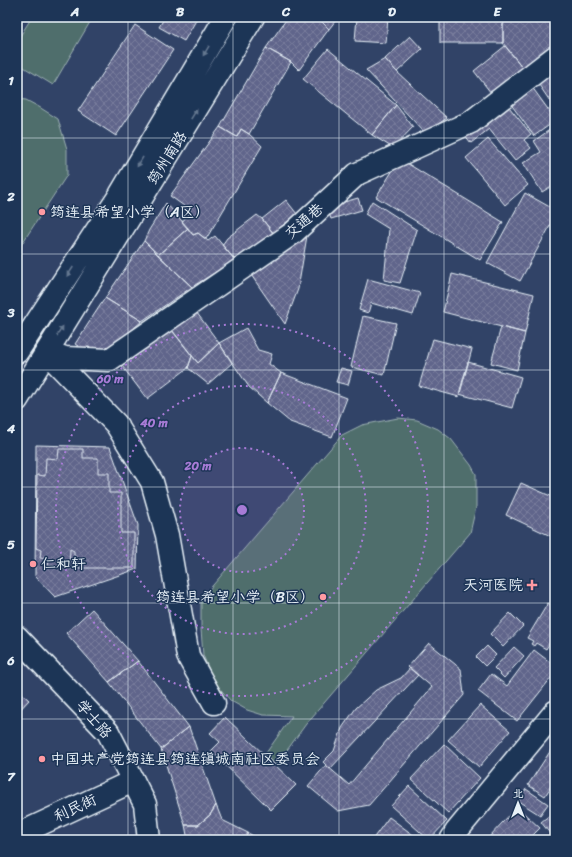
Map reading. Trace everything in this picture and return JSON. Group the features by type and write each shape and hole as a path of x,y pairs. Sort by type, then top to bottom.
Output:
{"main road":[{"name":"筠州南路","path":"17,352 120,195 226,17"},
{"name":"筠州南路","path":"17,400 253,17"},
{"name":"交通巷","path":"47,352 65,358 109,360 293,233 357,174 471,122 555,57"},
{"path":"47,352 116,424 152,482 167,535 188,656 214,703"},
{"name":"学士路","path":"17,637 108,732 145,804 149,840"},
{"path":"451,840 555,712"},
{"name":"利民街","path":"17,835 133,781"}],"green space":[{"path":"32,17 93,17 53,85 17,63 17,41"},
{"path":"17,99 26,100 58,119 67,149 67,175 17,251"},
{"path":"398,418 417,420 438,429 451,439 471,465 476,474 476,507 470,533 306,724 277,764 264,756 292,716 263,715 247,710 231,701 214,682 203,655 201,599 342,435 362,425"}],"building":[{"path":"165,17 198,17 184,41 159,27"},
{"path":"288,17 317,17 329,29 299,70 291,62 266,48"},
{"path":"317,17 337,17 329,29"},
{"path":"357,17 388,17 386,43 355,41"},
{"path":"440,17 503,17 503,43 440,43"},
{"path":"512,17 524,17 517,23"},
{"path":"524,17 555,17 555,42 523,68 503,43 503,22 510,18 517,23"},
{"path":"135,25 173,50 116,136 78,111"},
{"path":"410,36 422,49 397,72 385,59"},
{"path":"505,46 523,68 491,93 474,71"},
{"path":"266,48 291,62 249,134 241,129 237,137 220,127"},
{"path":"328,49 396,105 372,135 303,79"},
{"path":"385,59 447,118 425,133 366,70"},
{"path":"555,69 555,102 552,104 537,82"},
{"path":"532,87 555,119 555,121 534,136 510,103"},
{"path":"505,102 531,134 524,140 531,148 515,161 489,129 471,143 464,134"},
{"path":"396,105 413,127 393,148 372,135"},
{"path":"555,126 555,184 542,192 523,163 541,152 534,141"},
{"path":"220,127 237,137 241,129 262,146 206,239 198,233 193,235 182,222 191,211 170,196"},
{"path":"488,139 528,185 505,205 466,158"},
{"path":"400,159 503,222 480,260 376,197"},
{"path":"525,193 555,210 555,217 520,281 487,263"},
{"path":"358,198 362,210 331,219 327,207"},
{"path":"286,200 297,214 273,233 262,219"},
{"path":"372,201 417,230 400,283 384,280 389,229 365,214"},
{"path":"166,203 188,228 158,255 144,241"},
{"path":"257,215 275,235 235,260 222,245 227,238"},
{"path":"188,228 193,235 198,233 208,241 215,236 235,260 192,287 158,255"},
{"path":"308,230 298,289 285,324 249,272"},
{"path":"144,241 192,287 142,321 105,298"},
{"path":"452,274 534,294 525,333 443,312"},
{"path":"368,279 420,293 413,315 371,303 368,313 359,310"},
{"path":"105,298 142,321 118,342 91,355 75,344"},
{"path":"194,309 219,343 198,363 168,325"},
{"path":"363,316 396,323 384,375 351,367"},
{"path":"168,325 192,356 188,368 147,399 119,362"},
{"path":"501,327 525,333 517,370 491,363"},
{"path":"246,328 258,350 272,354 269,364 281,373 267,403 249,387 219,343"},
{"path":"433,339 472,349 459,397 419,386"},
{"path":"219,343 232,363 208,384 188,368 192,356 198,363"},
{"path":"468,362 521,377 512,408 459,394"},
{"path":"341,368 352,371 348,385 336,382"},
{"path":"281,373 347,398 332,437 290,422 267,403"},
{"path":"36,445 110,447 138,525 137,569 55,597 35,576"},
{"path":"59,449 83,449 83,458 98,458 98,473 109,473 109,493 121,493 121,533 134,533 134,568 74,568 74,551 70,549 69,568 48,566 49,559 40,558 41,550 36,548 37,475 45,476 46,458 58,459"},
{"path":"521,483 555,498 555,538 506,515"},
{"path":"548,603 555,608 555,635 546,649 536,643 534,646 531,644 533,641 527,638"},
{"path":"92,609 138,661 109,682 66,633"},
{"path":"510,613 523,626 503,647 490,634"},
{"path":"429,643 461,669 464,695 369,805 338,811 308,786 326,765 349,785 432,687 408,667"},
{"path":"487,646 496,655 485,666 476,657"},
{"path":"514,647 524,656 504,678 494,668"},
{"path":"534,650 555,666 555,673 517,721 478,691 491,674 507,686"},
{"path":"138,661 189,727 161,749 109,682"},
{"path":"410,668 418,675 330,769 323,762 334,751 342,728 356,708 376,690 401,678"},
{"path":"17,689 29,700 17,713"},
{"path":"480,705 510,731 479,767 448,740"},
{"path":"225,717 296,785 271,810 211,751 220,742 210,733"},
{"path":"189,727 216,805 210,815 198,825 185,825 161,749"},
{"path":"444,744 480,778 448,813 411,779"},
{"path":"555,744 555,780 545,796 528,785"},
{"path":"409,786 447,821 429,840 391,806"},
{"path":"526,789 548,804 540,815 518,801"},
{"path":"216,805 222,820 248,833 244,840 188,840 185,825 198,825 210,815"},
{"path":"517,807 540,828 528,840 492,840 489,837"},
{"path":"555,811 555,840 541,822"},
{"path":"389,817 420,840 372,840"},
{"path":"248,833 257,838 260,840 244,840"}],"place":[{"name":"筠连县希望小学（A区）","path":"42,212"},
{"name":"仁和轩","path":"33,564"},
{"name":"天河医院","path":"532,585"},
{"name":"筠连县希望小学（B区）","path":"323,597"},
{"name":"中国共产党筠连县筠连镇城南社区委员会","path":"42,759"}]}
